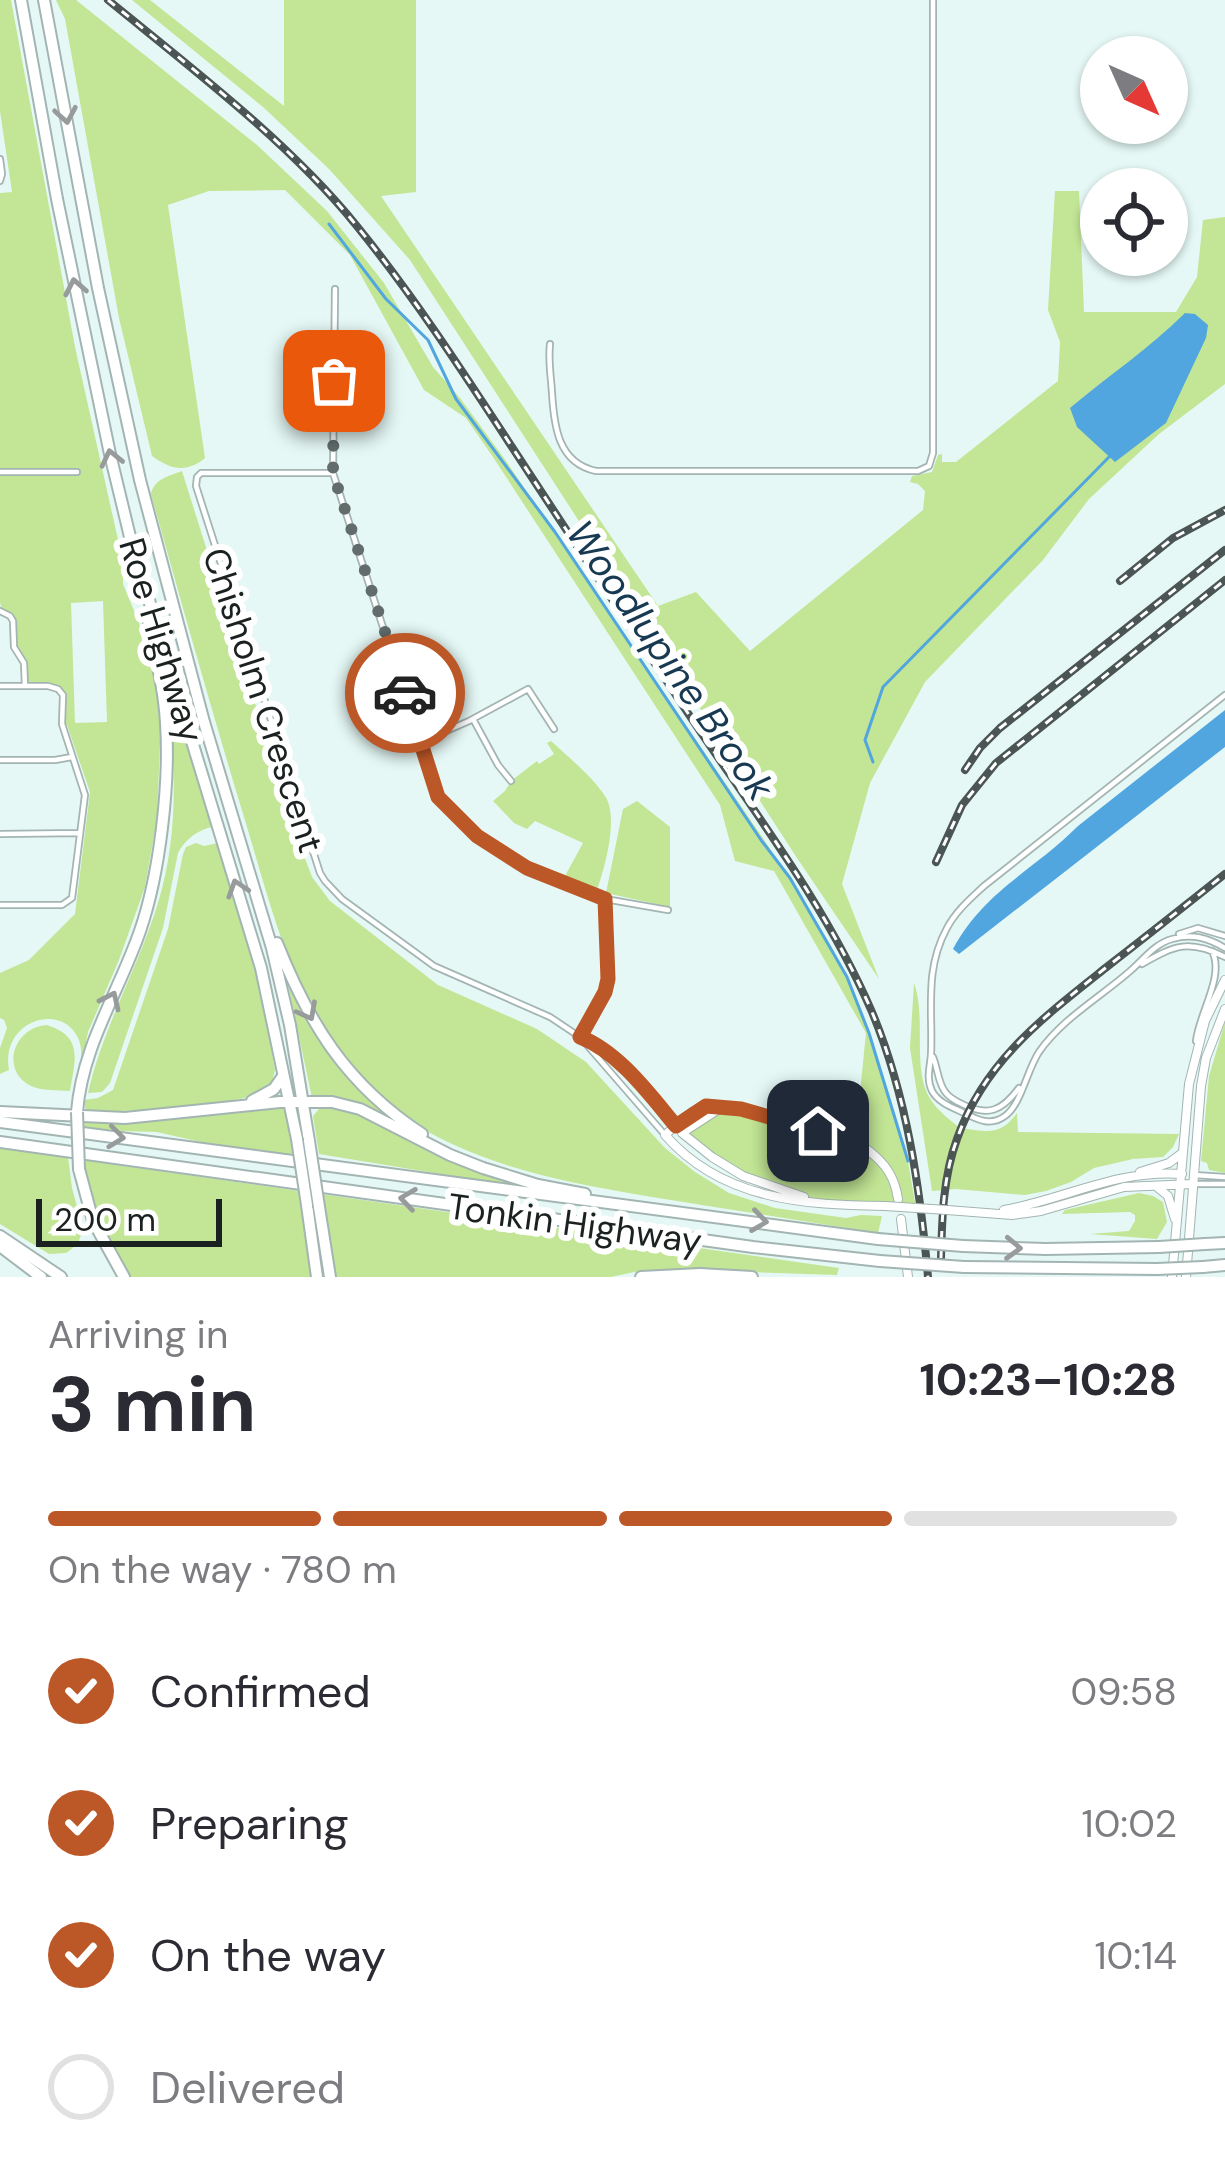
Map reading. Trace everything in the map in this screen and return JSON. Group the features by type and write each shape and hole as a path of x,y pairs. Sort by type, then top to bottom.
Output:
{"highway":[{"name":"Roe Highway","path":"21,0 71,269 131,541 244,908 296,1103"},
{"name":"Roe Highway","path":"44,0 98,289 142,490 183,648 272,948 313,1206 330,1277"},
{"path":"124,1277 93,1221 79,1169 77,1112 88,1053 141,928 153,887 161,827 166,725 131,541"},
{"path":"246,865 293,984 329,1048 396,1116 482,1168"},
{"path":"244,1106 274,1089 284,1071"},
{"path":"0,1112 125,1118 332,1102 360,1109 482,1168 538,1185 677,1210"},
{"name":"Tonkin Highway","path":"0,1122 878,1239 1046,1249 1225,1243"},
{"name":"Tonkin Highway","path":"0,1142 880,1261 964,1267 1225,1265"},
{"name":"Roe Highway","path":"313,1206 316,1277"},
{"path":"0,1236 61,1277"},
{"path":"0,1246 41,1277"},
{"path":"641,1277 752,1277"}],"main road":[{"path":"1172,1277 1195,1052 1225,980"},
{"path":"1186,1277 1201,1086 1225,1009"},
{"path":"898,1199 888,1168 856,1142 741,1109 720,1108 668,1138 688,1157 740,1188 816,1203 1012,1215 1124,1187 1194,1179"},
{"path":"679,1129 743,1176 816,1203"},
{"path":"985,1213 1128,1176 1169,1163 1183,1151"},
{"path":"1128,1176 1181,1180"},
{"path":"1154,1186 1168,1196 1178,1226"},
{"path":"901,1219 908,1277"}],"street":[{"path":"550,344 554,429 582,468 918,471 928,466 933,453 933,0"},
{"path":"0,159 0,181"},
{"path":"335,289 333,473 438,797 477,836 527,868 605,899 668,910"},
{"path":"0,472 77,472"},
{"name":"Chisholm Crescent","path":"333,473 206,472 196,482 320,873 342,899 434,966 550,1017 580,1037"},
{"path":"0,611 10,616 14,646 26,671 25,686"},
{"path":"0,686 58,689 62,724 85,795 72,898 62,905 0,905"},
{"path":"421,742 527,688 554,729"},
{"path":"1225,695 984,886 958,912 942,938 929,997 929,1079 935,1095 980,1120 993,1121 1009,1113 1040,1051 1060,1028 1163,942 1193,928 1225,936"},
{"path":"473,718 511,781"},
{"path":"0,760 73,757"},
{"path":"0,834 80,833"},
{"path":"580,1037 608,979 605,899"},
{"path":"1163,942 1191,936 1225,949"},
{"path":"1132,970 1171,948 1193,946 1225,957"},
{"path":"1195,1052 1197,1029 1218,964 1212,951"},
{"path":"580,1037 594,1042 628,1072 679,1129"},
{"path":"580,1037 668,1138"},
{"path":"1194,1179 1225,1180"}],"green space":[{"path":"0,0 11,0 75,347 123,562 123,584 156,682 161,718 157,819 145,887 88,1032 79,1078 78,1038 59,1020 46,1019 22,1029 9,1053 9,1070 0,1074 0,1048 7,1028 0,1018 0,973 29,960 75,914 90,792 67,725 62,724 64,701 58,689 25,686 13,621 0,602 0,193 12,192 0,111","holes":["103,601 107,722 75,723 71,603"]},
{"path":"56,0 76,0 257,145 327,211 384,283 433,367 506,461 790,878 831,946 860,1007 906,1150 916,1208 816,1203 743,1176 682,1133 720,1108 855,1142 866,1033 774,871 735,861 720,805 493,457 466,418 424,390 350,255 285,190 209,191 168,205 205,458 179,468 152,456 119,318 65,19"},
{"path":"132,0 150,0 284,106 284,0 416,0 416,192 381,196 658,606 696,592 750,651 923,510 925,491 910,482 912,476 932,472 938,455 942,454 942,462 956,462 1058,381 1060,342 1048,310 1055,191 1079,191 1084,312 1176,312 1197,277 1203,220 1225,217 1225,384 1159,434 1089,499 1043,560 925,682 870,783 842,884 879,979 410,260 329,169 263,107"},
{"path":"182,471 298,840 312,877 330,901 438,985 537,1029 586,1062 665,1148 729,1193 775,1208 846,1218 882,1216 878,1233 615,1191 505,1165 420,1127 364,1080 323,1029 295,974 234,785 151,494 159,481"},
{"path":"157,648 213,827 193,836 178,853 163,928 110,1083 102,1092 88,1093 158,903 171,840 172,743"},
{"path":"551,741 594,781 609,805 609,842 597,890 565,876 583,843 535,821 527,829 514,823 493,801 511,781 554,754 547,743"},
{"path":"637,801 670,827 670,907 606,893 623,809"},
{"path":"196,843 218,843 265,1013 275,1070 272,1082 260,1095 234,1100 86,1113 84,1100 113,1090 168,929 183,854"},
{"path":"914,983 925,1088 937,1108 960,1128 998,1129 1017,1113 1018,1132 1179,1134 1173,1147 1163,1157 1094,1168 1071,1182 1025,1195 932,1191 910,1048"},
{"path":"291,988 330,1056 384,1114 340,1099 312,1098"},
{"path":"1225,1022 1225,1173 1209,1170 1201,1161 1209,1076"},
{"path":"47,1025 72,1043 75,1060 70,1091 35,1088 16,1070 13,1061 19,1041"},
{"path":"282,1107 288,1114 294,1157 157,1132 84,1130 84,1120"},
{"path":"328,1107 353,1111 537,1190 319,1154 313,1116"},
{"path":"0,1148 68,1157 83,1228 78,1244 66,1253 49,1254 0,1224"},
{"path":"85,1160 839,1268 837,1275 694,1270 611,1277 129,1277 96,1219"},
{"path":"1139,1193 1163,1202 1167,1222 1157,1239 1090,1234 1129,1231 1135,1221 1130,1212 1062,1214 1065,1210"}],"water":[{"path":"1185,313 1195,314 1208,325 1206,338 1166,423 1115,462 1077,427 1070,408"},
{"path":"1225,710 1225,747 959,954 953,949 994,896"}],"waterway":[{"name":"Woodlupine Brook","path":"329,224 386,299 428,340 456,399 555,532 790,878 847,977 908,1161"},
{"path":"873,762 865,740 883,687 1109,457"}],"railway":[{"path":"108,0 270,135 330,195 377,252 456,362 805,887 852,969 884,1044 916,1176 928,1277"},
{"path":"1120,581 1173,538 1225,510"},
{"path":"965,770 1000,728 1225,550"},
{"path":"936,862 962,805 996,763 1225,580"},
{"path":"941,1258 952,1153 969,1111 1000,1063 1062,1003 1225,874"}],"way so far":[{"path":"334,381 333,473 405,693"}],"route":[{"path":"405,693 438,797 477,836 527,868 605,899 608,979 580,1037 594,1042 628,1072 676,1126 706,1106 741,1109 818,1131"}]}
